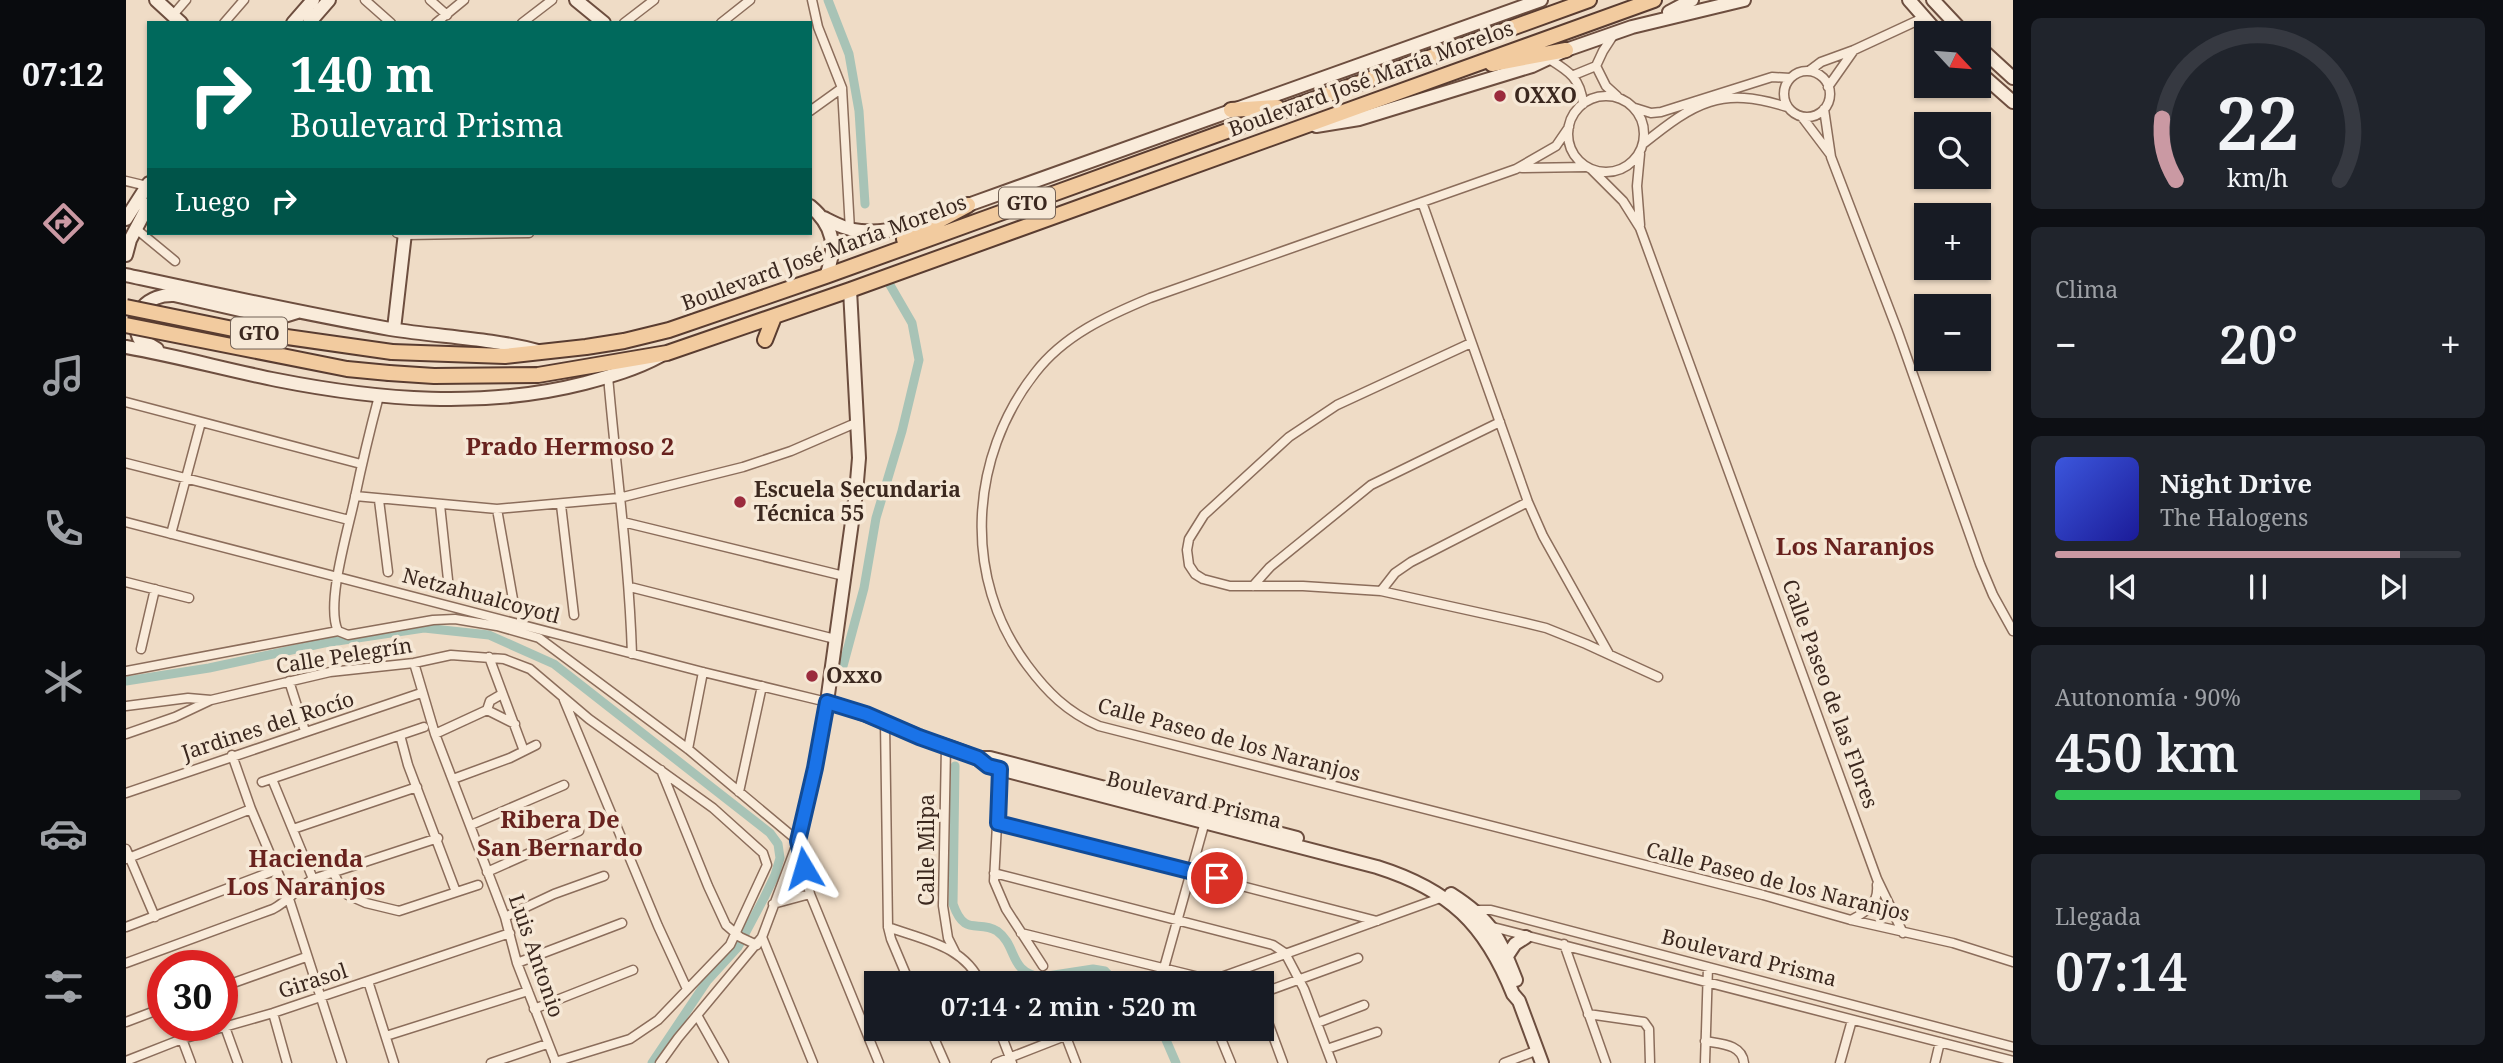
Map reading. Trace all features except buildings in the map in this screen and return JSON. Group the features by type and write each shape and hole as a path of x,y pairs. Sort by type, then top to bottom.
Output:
{"main road":[{"name":"Boulevard José María Morelos","path":"126,306 239,330 392,352 505,356 586,347 649,335 826,276 1589,0"},
{"name":"Boulevard José María Morelos","path":"667,353 850,290 1654,0"},
{"path":"1466,66 1516,61 1566,50"},
{"path":"1231,110 1296,105"},
{"path":"857,264 968,205"},
{"path":"765,340 774,317"},
{"name":"GTO","path":"126,325 346,369 434,376 538,375 667,353"}],"street":[{"path":"156,0 177,19 186,0"},
{"path":"226,21 244,0"},
{"path":"295,21 313,0"},
{"path":"316,20 330,0"},
{"path":"365,0 389,21"},
{"path":"430,0 447,15"},
{"path":"439,21 464,0"},
{"path":"525,21 552,0"},
{"path":"576,0 602,21"},
{"path":"627,21 654,0"},
{"path":"724,21 750,0"},
{"path":"812,0 818,27 842,88 850,230"},
{"name":"Boulevard José María Morelos","path":"812,208 824,218 850,230 874,232 896,228 968,205 1540,0"},
{"path":"1653,21 1692,0"},
{"path":"1303,127 1359,119 1499,77 1566,50 1653,21 1744,0"},
{"path":"1909,0 1926,21"},
{"path":"1936,3 1953,21"},
{"path":"1809,71 1821,62 1923,18"},
{"path":"812,32 818,27"},
{"path":"1574,75 1596,66 1615,33"},
{"path":"1828,86 1854,50"},
{"path":"1549,59 1574,75 1581,87 1583,104"},
{"path":"1992,59 2013,78"},
{"path":"1596,66 1605,86 1619,98 1651,113 1772,77 1790,78 1802,72 1818,74 1828,86 1829,94 1824,109 1831,156 1898,332 1980,564 2013,631"},
{"path":"1787,107 1785,87 1790,78"},
{"path":"1992,83 2013,102"},
{"path":"812,110 842,88"},
{"path":"1619,98 1594,98 1583,104 1574,114 1569,127 1570,145 1573,154 1589,168 1610,172 1628,166 1642,148 1684,112 1711,101 1748,96 1787,107 1802,117 1831,156"},
{"path":"1634,107 1644,128 1642,148"},
{"path":"1802,117 1810,117 1824,109"},
{"name":"Calle Paseo de los Naranjos","path":"1569,127 1556,146 1516,169 1108,316 1079,332 1056,350 1035,372 1018,396 990,460 984,490 981,525 984,562 990,593 1003,626 1020,656 1061,705 1099,726 1763,895 1851,920 1953,943 2013,962"},
{"name":"Calle Paseo de las Flores","path":"1640,228 1637,187 1642,148"},
{"name":"Calle Paseo de los Naranjos","path":"1516,169 1589,168"},
{"name":"Calle Paseo de las Flores","path":"1589,168 1623,201 1640,228 1877,879 1903,933"},
{"path":"126,181 147,184"},
{"path":"126,255 131,224 147,186"},
{"path":"1422,202 1528,502 1543,536 1609,655"},
{"path":"131,224 147,206"},
{"path":"824,218 832,240 833,257 826,276"},
{"path":"131,224 175,261"},
{"path":"394,329 402,235"},
{"path":"126,275 297,312 394,329 478,338 539,351"},
{"path":"660,1063 696,1015 762,937 798,841 827,702 856,493 858,422 850,290"},
{"path":"169,354 142,341 136,330 138,313 150,300 158,296 174,295 271,317 297,312"},
{"path":"1471,343 1336,405 1289,437 1204,516 1189,539 1189,565 1203,579 1230,586 1303,586 1381,591 1546,628 1658,677"},
{"path":"126,347 169,354 278,380 379,396 449,399 499,398 558,390 642,366 667,353"},
{"path":"608,376 618,498 630,587 632,654"},
{"path":"338,631 335,610 337,575 379,396"},
{"path":"126,402 361,464"},
{"path":"171,534 201,422"},
{"path":"355,496 496,509 618,498 743,467 791,451 858,422"},
{"path":"1253,586 1279,560 1371,485 1500,422"},
{"path":"126,463 349,520"},
{"path":"379,500 388,572"},
{"path":"1381,591 1395,573 1411,562 1528,502"},
{"path":"440,505 449,589"},
{"path":"561,505 574,615"},
{"path":"496,509 514,605"},
{"name":"Netzahualcoyotl","path":"126,522 827,702"},
{"path":"623,522 844,576"},
{"path":"126,582 189,598"},
{"path":"630,587 835,639"},
{"path":"141,649 155,589"},
{"path":"126,671 338,631 348,635 433,620 455,619 526,633 565,655 688,750 798,841 810,894 879,1063"},
{"name":"Calle Pelegrín","path":"126,734 175,717 211,700 330,672 414,663 452,655 489,657 517,663 530,669 563,698 713,808 766,859 765,873 736,934"},
{"path":"489,657 524,751"},
{"name":"Luis Antonio","path":"414,663 435,734 505,917 517,963 555,1062"},
{"path":"688,750 703,672"},
{"path":"289,681 305,731"},
{"path":"739,792 762,686"},
{"name":"Jardines del Rocío","path":"126,793 421,692"},
{"path":"435,734 486,710 490,701 502,694"},
{"path":"126,706 188,698 211,700"},
{"path":"563,698 687,989"},
{"name":"Boulevard Prisma","path":"827,702 1001,765 1377,867 1411,879 1469,912 1491,911 2013,1047"},
{"path":"486,710 515,724"},
{"path":"885,722 888,927 905,971"},
{"path":"262,782 424,727"},
{"path":"400,736 456,892"},
{"path":"453,779 536,745"},
{"name":"Calle Milpa","path":"946,747 943,906 947,938 955,952"},
{"path":"232,755 251,809 289,899 342,1063"},
{"path":"1001,765 994,873 1000,897 1043,966"},
{"path":"661,770 726,925 736,934 757,945"},
{"path":"272,779 313,879"},
{"path":"471,825 564,785"},
{"path":"293,829 417,787"},
{"path":"155,917 127,855 251,809"},
{"path":"1164,968 1206,819"},
{"name":"Boulevard Prisma","path":"1206,819 1348,851 1404,868 1449,893 1469,912"},
{"path":"998,823 1377,921"},
{"path":"487,872 579,831"},
{"path":"126,963 273,909 313,879 438,838"},
{"path":"126,927 276,870"},
{"path":"334,873 341,889 348,895 393,910 409,909 478,885"},
{"path":"994,873 1273,945 1285,953 1332,1063"},
{"path":"505,917 554,894 604,876"},
{"path":"1851,920 1872,906 1878,892 1877,879"},
{"path":"773,904 810,894"},
{"path":"1236,971 1443,897"},
{"path":"1469,912 1475,926 1490,944 1513,994 1519,1001 1540,1057 1504,1063"},
{"path":"1469,912 1491,926 1507,956 1519,991 1519,1001"},
{"path":"517,963 622,923"},
{"name":"Boulevard Prisma","path":"1475,926 1491,926 1526,937 1564,944 2013,1062"},
{"path":"888,927 955,952 975,971"},
{"name":"Girasol","path":"238,1023 510,933"},
{"path":"1021,933 1173,971"},
{"path":"555,1062 639,1035 658,1020 730,945 736,934"},
{"path":"762,937 813,1063"},
{"path":"1507,956 1515,944 1526,937"},
{"path":"1564,944 1605,1063"},
{"path":"238,980 306,957"},
{"path":"1274,989 1358,958"},
{"path":"1705,1063 1708,967"},
{"path":"534,1009 633,971"},
{"path":"368,981 394,1063"},
{"path":"386,1036 528,991"},
{"path":"1317,1023 1364,1005"},
{"path":"273,1013 288,1063"},
{"path":"126,1022 147,1014"},
{"path":"1588,1014 1644,1022 1649,1029 1650,1063"},
{"path":"696,1015 724,1063"},
{"path":"1840,1063 1852,1020"},
{"path":"1327,1049 1377,1032"},
{"path":"1274,1039 1283,1063"},
{"name":"Girasol","path":"126,1061 139,1059 180,1041"},
{"path":"182,1041 191,1063"},
{"path":"230,1041 238,1063"},
{"path":"935,1041 945,1063"},
{"path":"1004,1041 1011,1060"},
{"path":"996,1063 1011,1060 1047,1041"},
{"path":"1067,1041 1076,1063"},
{"path":"1222,1041 1231,1063"},
{"path":"1705,1041 1739,1050 1744,1063"},
{"path":"1935,1063 1940,1042"},
{"path":"491,1063 547,1044"}],"waterway":[{"path":"828,0 849,54 859,111 865,204"},
{"path":"843,666 864,588 876,518 902,431 919,360 912,323 890,285"},
{"path":"126,681 209,668 324,643 424,628 489,635 554,664 770,833 778,844 780,858 775,875 738,947 707,981 652,1063"},
{"path":"955,766 953,904 962,921 972,926 990,928 1004,937 1018,964 1025,971"},
{"path":"1080,971 1105,971"},
{"path":"1166,1041 1176,1063"}],"place":[{"name":"OXXO","path":"1500,96"},
{"name":"Escuela Secundaria Técnica 55","path":"740,502"},
{"name":"Oxxo","path":"812,676"}],"district":[{"name":"Prado Hermoso 2","path":"570,447"},
{"name":"Los Naranjos","path":"1855,547"},
{"name":"Ribera De San Bernardo","path":"560,834"},
{"name":"Hacienda Los Naranjos","path":"306,873"}],"route":[{"path":"804,868 798,841 827,702 866,714 1000,769 998,823 1217,878"}]}
